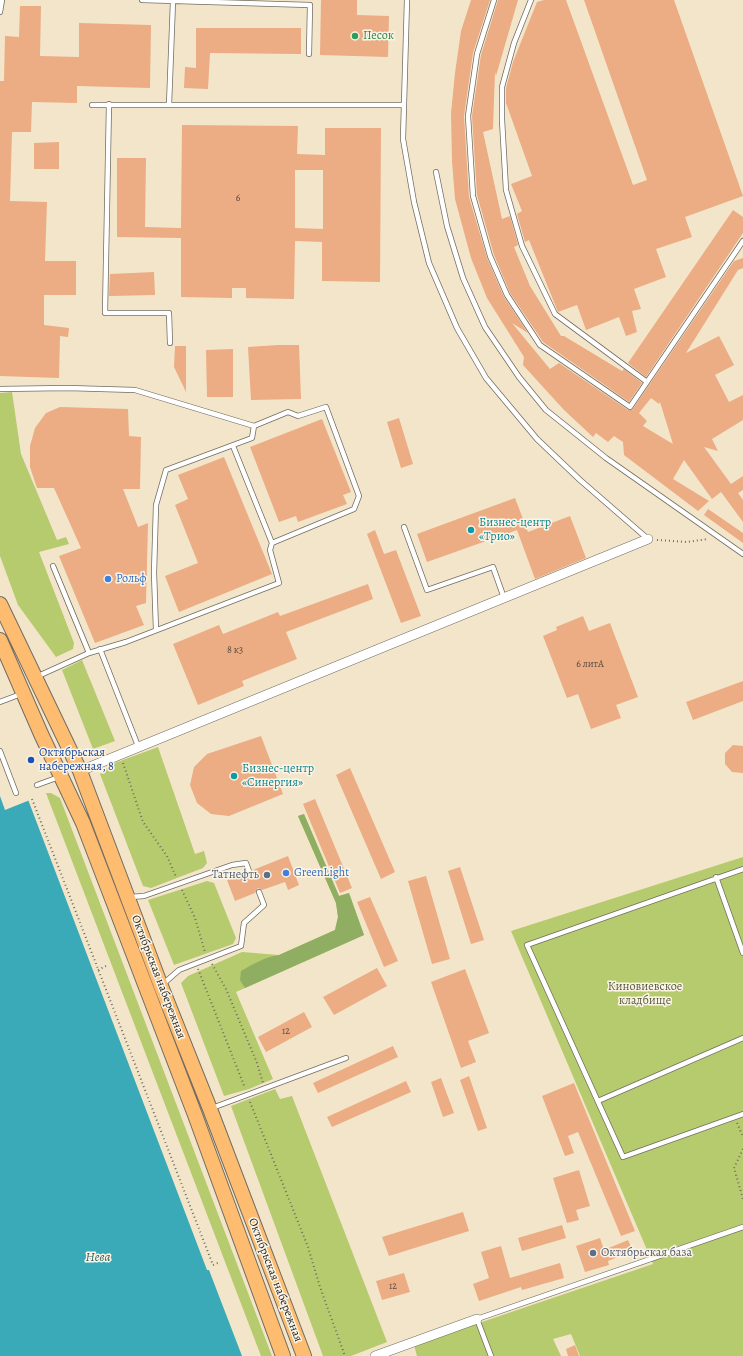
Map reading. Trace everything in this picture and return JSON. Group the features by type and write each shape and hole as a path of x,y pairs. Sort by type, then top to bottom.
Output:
{"main road":[{"name":"Октябрьская набережная","path":"0,604 80,771 160,986 210,1109 304,1356"},
{"name":"Октябрьская набережная","path":"0,640 88,837 195,1115 283,1356"}],"street":[{"path":"80,771 138,746 648,539"},
{"path":"375,1356 389,1354 477,1319"}],"lane":[{"path":"0,12 2,0"},
{"path":"142,0 240,1 310,5 309,54"},
{"path":"407,0 403,139 416,209 429,263 457,328 486,378 537,439 580,480 648,539"},
{"path":"494,0 478,54 468,116 473,196 490,256 507,294 540,345 630,407 743,241"},
{"path":"531,0 514,42 502,87 502,120 506,190 522,246 555,314 647,382"},
{"path":"168,105 173,1"},
{"path":"92,104 404,105"},
{"path":"109,104 105,313 169,313 170,343"},
{"path":"436,172 447,226 463,278 485,327 519,377 546,410 606,458 743,554"},
{"path":"0,389 67,388 135,390 254,426 288,412 298,416 326,407 359,496 354,509 272,543"},
{"path":"156,630 154,573 156,505 166,470 252,438 254,426"},
{"path":"35,677 89,653 156,630 278,583 270,550 272,543 233,446"},
{"path":"404,527 427,590 493,567 504,598"},
{"path":"53,566 89,653"},
{"path":"100,650 138,746"},
{"path":"0,702 23,694"},
{"path":"0,751 16,793"},
{"path":"36,785 60,776"},
{"path":"127,898 144,896 232,865 246,863 249,871"},
{"path":"743,868 527,945 623,1157 743,1114"},
{"path":"716,877 743,952"},
{"path":"160,986 179,970 241,946 244,924 264,904 259,892"},
{"path":"598,1101 743,1038"},
{"path":"210,1109 346,1058"},
{"path":"492,1356 477,1319 743,1227"}],"path":[{"path":"648,539 687,542 716,536"},
{"path":"120,754 143,822 167,856 195,918 207,959 216,969 226,989 257,1063 265,1089"},
{"path":"32,799 213,1265 220,1262"},
{"path":"196,963 208,989 248,1096 308,1247 320,1287 345,1356"},
{"path":"98,970 106,966"},
{"path":"734,1116 743,1137"},
{"path":"743,1149 734,1168 743,1199"}],"green space":[{"path":"12,392 21,454 57,540 66,537 69,544 39,552 74,643 73,649 56,657 18,605 0,556 0,393"},
{"path":"82,660 115,741 93,749 62,670"},
{"path":"158,747 195,854 204,851 207,863 203,868 151,888 143,886 100,774 112,764"},
{"path":"46,793 51,793 60,798 272,1356 261,1356"},
{"path":"304,814 339,896 349,893 364,935 236,992 273,1079 249,1089 224,1096 181,983 188,976 242,952 279,955 335,930 338,917 336,903 298,816"},
{"path":"304,814 339,896 349,893 364,935 245,988 240,980 241,971 259,961 279,955 335,930 338,917 336,903 298,816"},
{"name":"Киновиевское кладбище","path":"743,857 743,1356 580,1356 571,1334 553,1339 561,1356 417,1356 414,1345 653,1264 511,931"},
{"path":"207,881 214,883 236,938 233,944 174,965 148,900"},
{"path":"275,1089 280,1099 292,1096 387,1342 351,1356 323,1356 231,1106"}],"water":[{"name":"Нева","path":"0,726 207,1270 209,1270 242,1356 0,1356"}],"pier":[{"path":"0,724 30,800 5,810 0,796"}],"building":[{"name":"Песок","path":"321,0 357,0 357,15 389,16 388,57 320,55"},
{"path":"471,0 490,0 473,53 464,116 469,197 487,258 504,297 528,333 512,323 550,369 559,363 628,410 632,410 734,261 743,258 743,268 738,270 686,353 719,336 734,365 715,375 729,402 743,395 743,420 712,439 718,451 704,447 731,484 743,476 743,490 738,493 743,500 743,522 721,492 712,499 684,460 673,479 709,501 698,511 624,455 623,442 614,436 608,442 596,433 593,437 564,410 523,365 524,357 487,298 471,258 455,199 452,161 451,113 461,31","holes":["651,398 659,404 660,402 673,444 643,426 647,421 639,413"]},
{"path":"498,0 518,0 496,76 495,72 493,129 483,132 502,219 510,216 518,245 514,247 530,286 561,336 564,336 622,371 624,369 642,383 629,402 543,342 510,293 494,255 477,195 472,116 481,55"},
{"path":"544,0 566,0 633,185 647,180 584,0 674,0 743,196 685,217 692,237 656,249 666,277 634,289 641,309 632,311 637,332 626,336 619,317 586,330 577,305 558,312 529,240 525,242 517,214 522,211 511,184 532,176 506,103 506,88 513,62 537,2"},
{"path":"20,6 41,6 40,56 79,57 79,23 151,25 150,88 77,86 77,103 32,102 31,132 12,132 10,201 47,202 45,261 76,261 76,295 44,295 44,325 69,328 68,337 60,336 59,378 0,376 0,81 4,81 5,36 19,37"},
{"path":"196,28 301,28 301,54 210,53 208,89 184,88 185,67 196,68"},
{"path":"182,125 298,126 297,154 325,155 325,128 381,128 380,282 322,281 322,242 295,241 294,299 246,298 246,288 232,288 232,298 181,297 181,238 117,237 117,158 146,158 145,227 181,228","holes":["295,170 323,170 323,229 295,228"]},
{"path":"59,142 59,169 34,169 34,143"},
{"path":"733,210 743,217 743,233 646,377 628,363"},
{"path":"154,272 155,295 109,296 110,274"},
{"path":"299,345 301,399 251,400 248,347"},
{"path":"175,346 186,346 186,392 174,367"},
{"path":"233,349 233,397 207,397 206,350"},
{"path":"60,407 128,409 129,436 141,437 140,489 123,489 138,527 148,523 146,603 136,606 144,625 95,643 59,556 81,548 54,488 37,488 30,467 30,446 35,428 46,413"},
{"path":"399,418 413,464 401,468 387,422"},
{"path":"322,419 351,492 343,495 347,504 298,522 296,516 279,522 250,447"},
{"path":"224,457 272,574 179,612 165,576 198,563 175,505 188,499 178,475"},
{"path":"515,498 528,532 570,516 586,558 535,579 517,530 427,562 417,534"},
{"path":"708,509 743,533 743,543 704,515"},
{"path":"375,530 384,554 396,550 421,616 401,623 367,534"},
{"path":"368,584 373,599 286,632 297,659 242,681 244,686 198,705 173,644 219,625 223,634 278,612 280,616"},
{"path":"583,616 589,631 610,623 638,697 616,705 621,718 591,729 578,694 567,698 543,636 557,630 556,627"},
{"path":"743,681 743,701 693,720 686,702"},
{"name":"Бизнес-центр «Синергия»","path":"261,736 283,794 229,816 211,814 197,803 190,785 194,767 207,754"},
{"path":"733,745 743,746 743,773 732,772 725,764 725,753"},
{"path":"350,768 395,872 381,879 336,775"},
{"path":"315,799 352,888 340,893 303,804"},
{"name":"Татнефть","path":"288,856 299,885 288,890 285,882 262,890 258,888 255,893 235,901 227,880 246,872 251,874 253,870"},
{"path":"460,867 484,940 471,944 448,871"},
{"path":"426,876 450,959 432,964 408,881"},
{"path":"370,897 398,961 384,967 357,902"},
{"path":"377,968 387,986 334,1015 323,997"},
{"path":"465,969 489,1033 468,1041 476,1062 461,1068 431,982"},
{"path":"304,1012 312,1027 266,1052 258,1037"},
{"path":"393,1046 398,1057 318,1093 313,1083"},
{"path":"469,1076 487,1128 478,1131 460,1080"},
{"path":"441,1078 454,1113 443,1117 431,1082"},
{"path":"406,1081 411,1092 332,1127 327,1117"},
{"path":"574,1083 635,1231 621,1236 578,1132 568,1136 574,1153 565,1156 542,1096"},
{"path":"579,1170 590,1206 576,1210 579,1220 567,1223 553,1178"},
{"path":"463,1212 469,1231 389,1256 382,1237"},
{"path":"562,1225 566,1238 522,1251 518,1238"},
{"path":"600,1238 604,1250 628,1240 633,1251 608,1261 609,1265 585,1272 576,1246"},
{"path":"501,1246 510,1278 560,1263 564,1278 522,1290 521,1287 479,1301 473,1284 489,1278 481,1252"},
{"path":"404,1273 410,1292 382,1300 376,1281"},
{"path":"575,1345 579,1356 568,1356 566,1349"}],"place":[{"name":"Песок","path":"355,36"},
{"name":"Бизнес-центр «Трио»","path":"471,530"},
{"name":"Рольф","path":"108,579"},
{"name":"Октябрьская набережная, 8","path":"31,760"},
{"name":"Бизнес-центр «Синергия»","path":"234,776"},
{"name":"GreenLight","path":"286,873"},
{"name":"Татнефть","path":"267,875"},
{"name":"Октябрьская база","path":"593,1253"}]}
